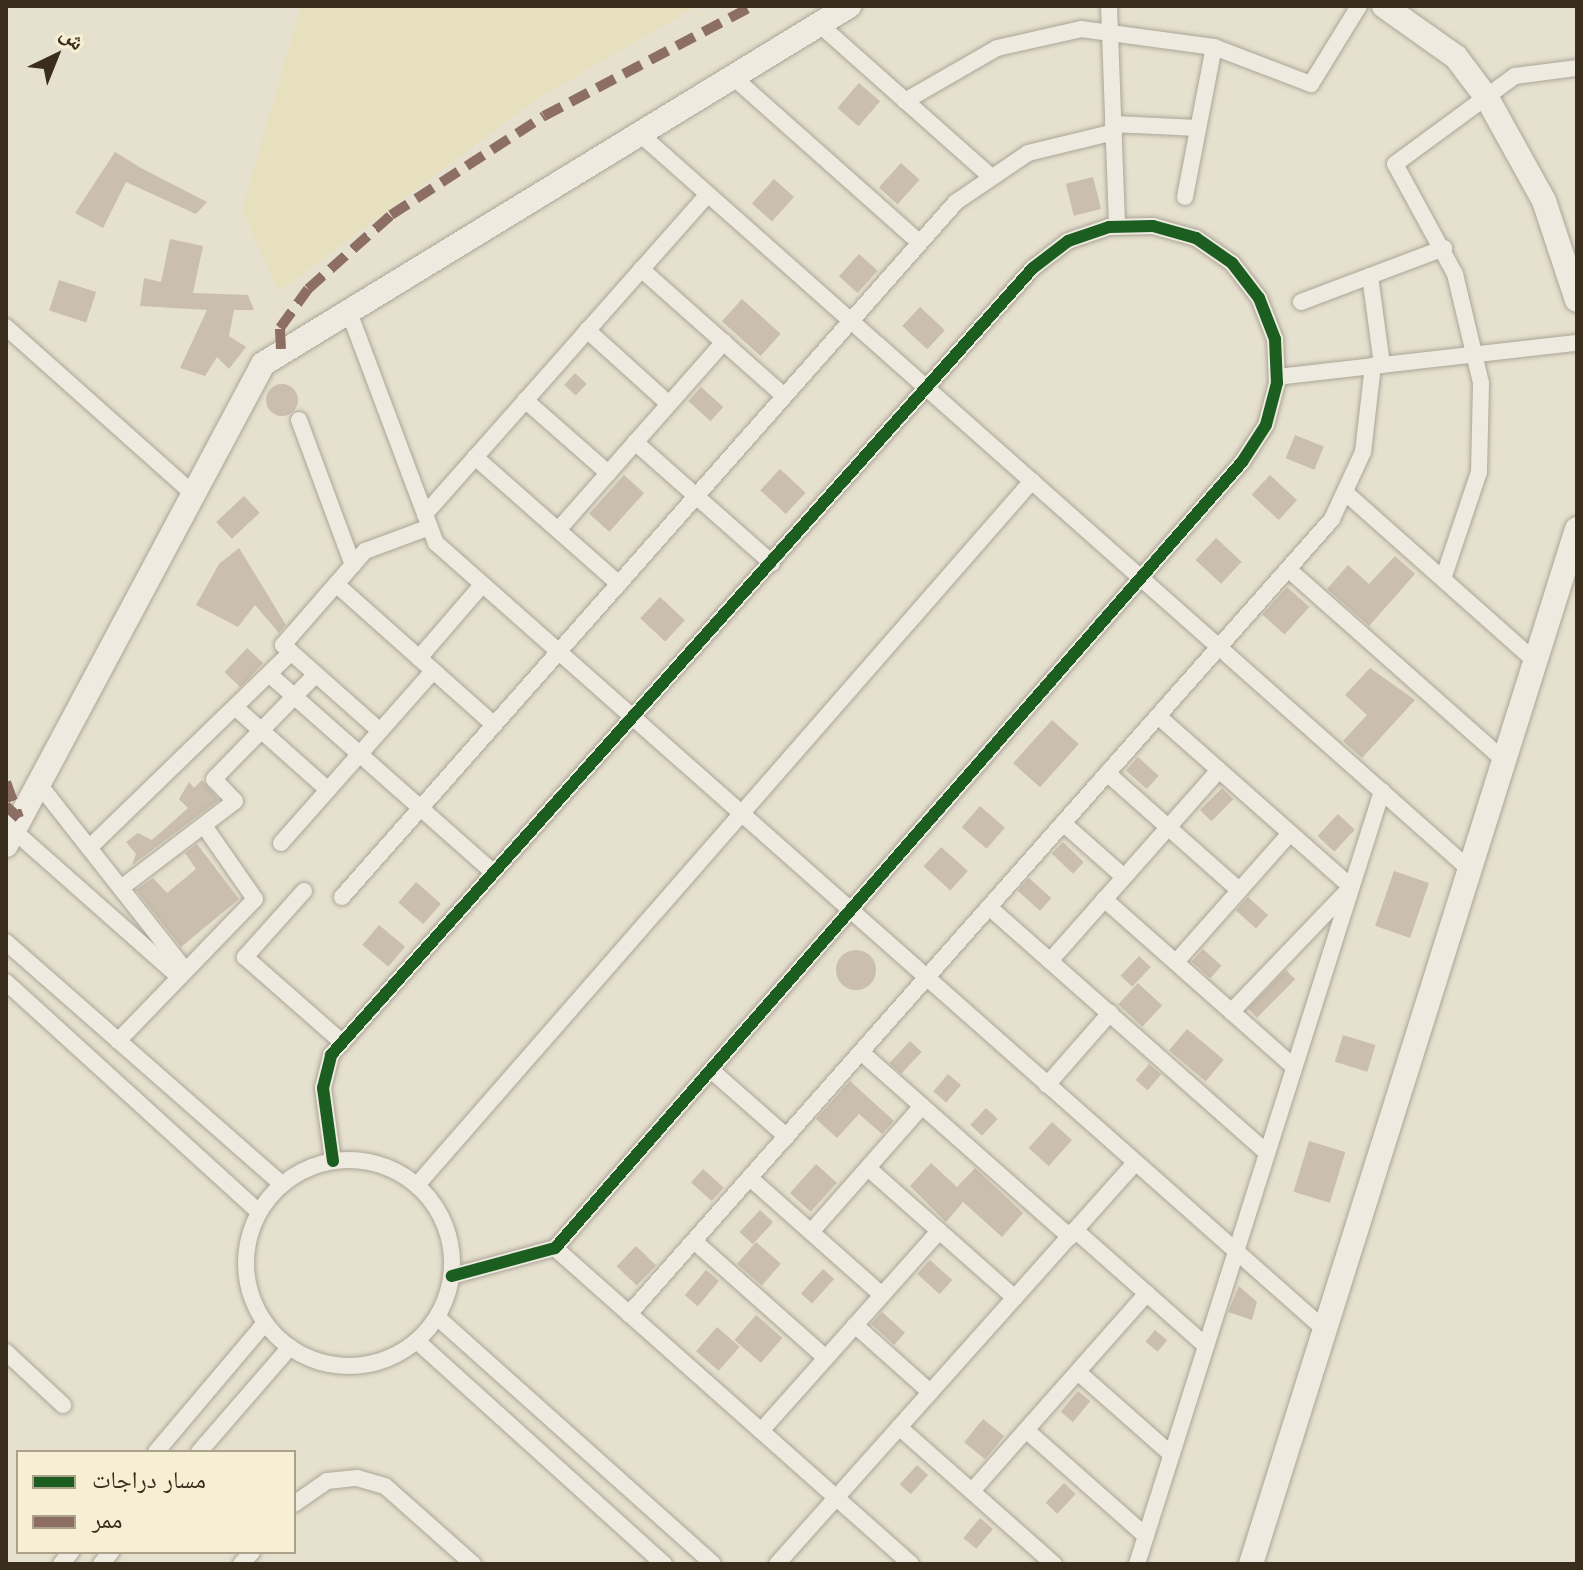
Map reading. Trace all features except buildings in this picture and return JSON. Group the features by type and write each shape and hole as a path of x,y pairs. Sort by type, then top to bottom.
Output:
{"street":[{"path":"180,971 10,838 190,491 263,364 849,6"},
{"path":"1109,6 1117,227"},
{"path":"905,101 997,48 1053,33 1110,29 1214,47 1311,84 1359,6"},
{"path":"1384,6 1456,57 1487,98 1544,201 1577,300"},
{"path":"819,24 989,175"},
{"path":"1185,197 1214,47"},
{"path":"1443,579 1479,472 1476,354 1444,248 1395,164 1515,76 1577,68"},
{"path":"732,76 920,243"},
{"path":"342,897 920,243 989,175 1049,145 1114,128 1198,128"},
{"path":"639,133 1469,869"},
{"path":"380,731 283,645 365,551 427,520 475,457 708,194"},
{"path":"333,1161 323,1088 343,1043 929,389 1033,268 1068,241 1117,227 1153,226 1196,238 1232,263 1259,298 1275,339 1277,377 1266,425 1242,462 555,1248 452,1276"},
{"path":"1301,302 1444,248"},
{"path":"641,269 784,396"},
{"path":"629,1314 1288,569 1347,494 1369,430 1378,365 1370,276"},
{"path":"349,312 436,543 630,720 1323,1328"},
{"path":"6,327 190,491"},
{"path":"587,330 669,404"},
{"path":"558,530 724,342"},
{"path":"1277,377 1577,343"},
{"path":"525,400 608,473"},
{"path":"299,420 353,565"},
{"path":"635,442 772,563"},
{"path":"475,457 619,584"},
{"path":"417,1185 1032,481"},
{"path":"1347,494 1536,662"},
{"path":"1251,1564 1577,529"},
{"path":"1288,569 1505,761"},
{"path":"336,584 494,725"},
{"path":"419,658 482,585"},
{"path":"89,848 291,652"},
{"path":"281,843 433,671"},
{"path":"269,674 494,873"},
{"path":"121,888 205,827 235,801 214,779 316,674"},
{"path":"236,708 328,790"},
{"path":"1158,716 1351,887"},
{"path":"1050,961 1219,770"},
{"path":"1107,773 1239,890"},
{"path":"38,783 121,888 180,971"},
{"path":"1137,1564 1382,791"},
{"path":"1063,823 1124,877"},
{"path":"118,1041 180,971 255,899 205,827"},
{"path":"1176,962 1290,833"},
{"path":"1231,1012 1351,887"},
{"path":"304,891 245,957 343,1043"},
{"path":"1104,899 1294,1067"},
{"path":"989,907 1267,1153"},
{"path":"6,942 281,1184"},
{"path":"6,982 259,1212"},
{"path":"1047,1085 1110,1013"},
{"path":"861,1052 1206,1346"},
{"path":"711,1070 787,1137"},
{"path":"811,1232 922,1106"},
{"path":"333,1161 388,1167 417,1185 438,1211 452,1276 437,1317 417,1341 388,1358 355,1366 321,1362 290,1347 265,1323 246,1268 259,1212 281,1184 333,1161"},
{"path":"777,1564 1135,1163"},
{"path":"868,1168 1015,1298"},
{"path":"750,1178 882,1295"},
{"path":"761,1431 939,1231"},
{"path":"694,1241 826,1358"},
{"path":"555,1248 911,1564"},
{"path":"972,1491 1147,1293"},
{"path":"437,1317 713,1564"},
{"path":"158,1450 265,1323"},
{"path":"855,1325 930,1392"},
{"path":"417,1341 664,1564"},
{"path":"201,1450 290,1347"},
{"path":"6,1352 63,1405"},
{"path":"1078,1372 1172,1455"},
{"path":"899,1427 1054,1564"},
{"path":"1026,1430 1146,1536"},
{"path":"296,1503 327,1481 357,1478 385,1486 473,1564"}],"shaded area":[{"path":"301,6 697,6 535,100 279,291 242,210"}],"marked path":[{"path":"281,349 280,328 308,289 391,215 544,116 753,6"},
{"path":"6,782 19,818 6,806"}],"cycle path":[{"path":"333,1161 323,1088 331,1055 1033,268 1068,241 1109,227 1153,226 1196,238 1232,263 1259,298 1275,339 1277,383 1266,425 1242,462 555,1248 452,1276"}]}
